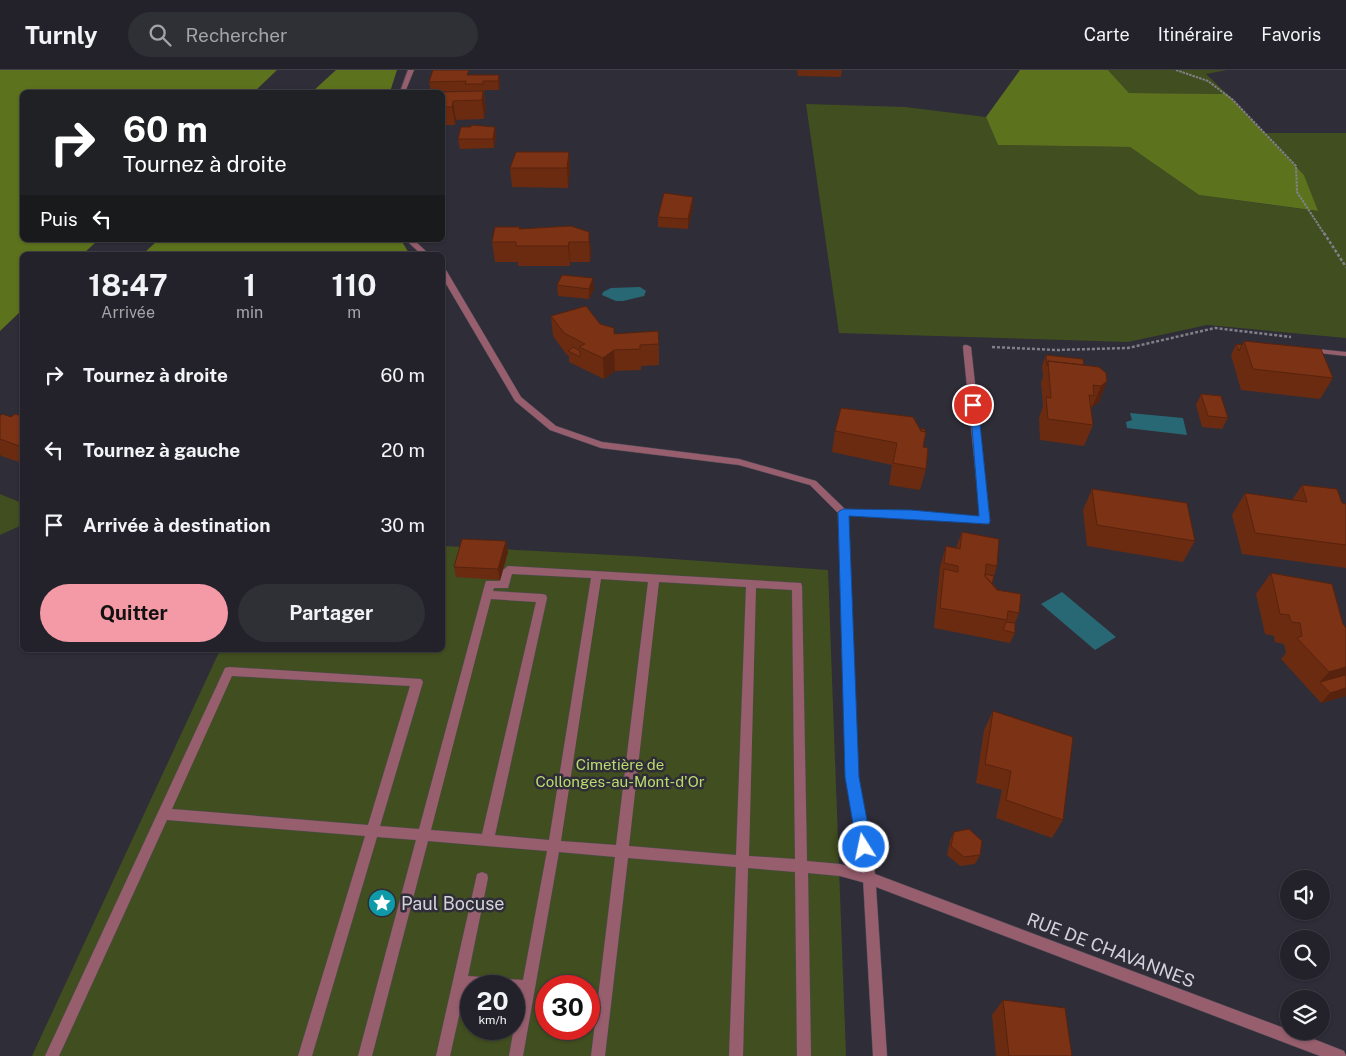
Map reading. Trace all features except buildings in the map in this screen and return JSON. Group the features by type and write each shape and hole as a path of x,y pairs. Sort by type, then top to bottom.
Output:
{"street":[{"path":"403,90 411,70"},
{"path":"412,242 423,252"},
{"path":"445,275 518,399 554,428 601,445 739,462 813,483 843,512 911,514 985,521 967,346"},
{"path":"1302,349 1346,354"},
{"path":"843,512 852,777 869,878 880,1056"},
{"path":"366,1056 490,584 504,585 508,570 797,586 804,1056"},
{"path":"516,1056 554,847 597,575"},
{"path":"598,1056 654,578"},
{"path":"736,1056 751,583"},
{"path":"486,841 542,598 487,595"},
{"path":"52,1056 229,671 417,682 305,1056"},
{"name":"RUE DE CHAVANNES","path":"163,814 840,870 869,878 1339,1056"},
{"path":"461,975 482,878"},
{"path":"443,1056 460,982"},
{"path":"525,987 529,987"}],"path":[{"path":"1176,70 1208,81 1233,100 1296,166 1297,192 1346,267"},
{"path":"967,346 1056,350 1128,348 1216,328 1299,338"}],"green space":[{"path":"0,70 277,70 256,90 20,90 20,242 96,242 85,252 20,252 20,312 0,331"},
{"path":"336,70 397,70 391,90 314,90"},
{"path":"1020,70 1108,70 1129,93 1227,94 1304,175 1318,211 1199,195 1130,147 998,145 986,117"},
{"path":"1108,70 1227,70 1206,74 1227,94 1129,93"},
{"path":"806,104 905,107 986,117 998,145 1130,147 1199,195 1317,211 1304,175 1264,133 1346,133 1346,338 1207,325 1128,342 839,333"},
{"path":"156,242 402,242 408,252 145,252"},
{"path":"0,494 20,502 20,526 0,535"},
{"name":"Cimetière de Collonges-au-Mont-d'Or","path":"445,546 631,556 828,570 846,1056 32,1056 219,652 445,652"}],"water":[{"path":"640,287 646,291 644,296 623,301 616,301 602,295 603,292 611,288"},
{"path":"1130,413 1183,418 1187,435 1127,428 1126,422 1132,420"},
{"path":"1062,592 1116,637 1095,650 1041,604"}],"place":[{"name":"Paul Bocuse","path":"382,903"}],"route":[{"path":"864,847 852,777 843,512 911,514 985,521 973,405"}]}
